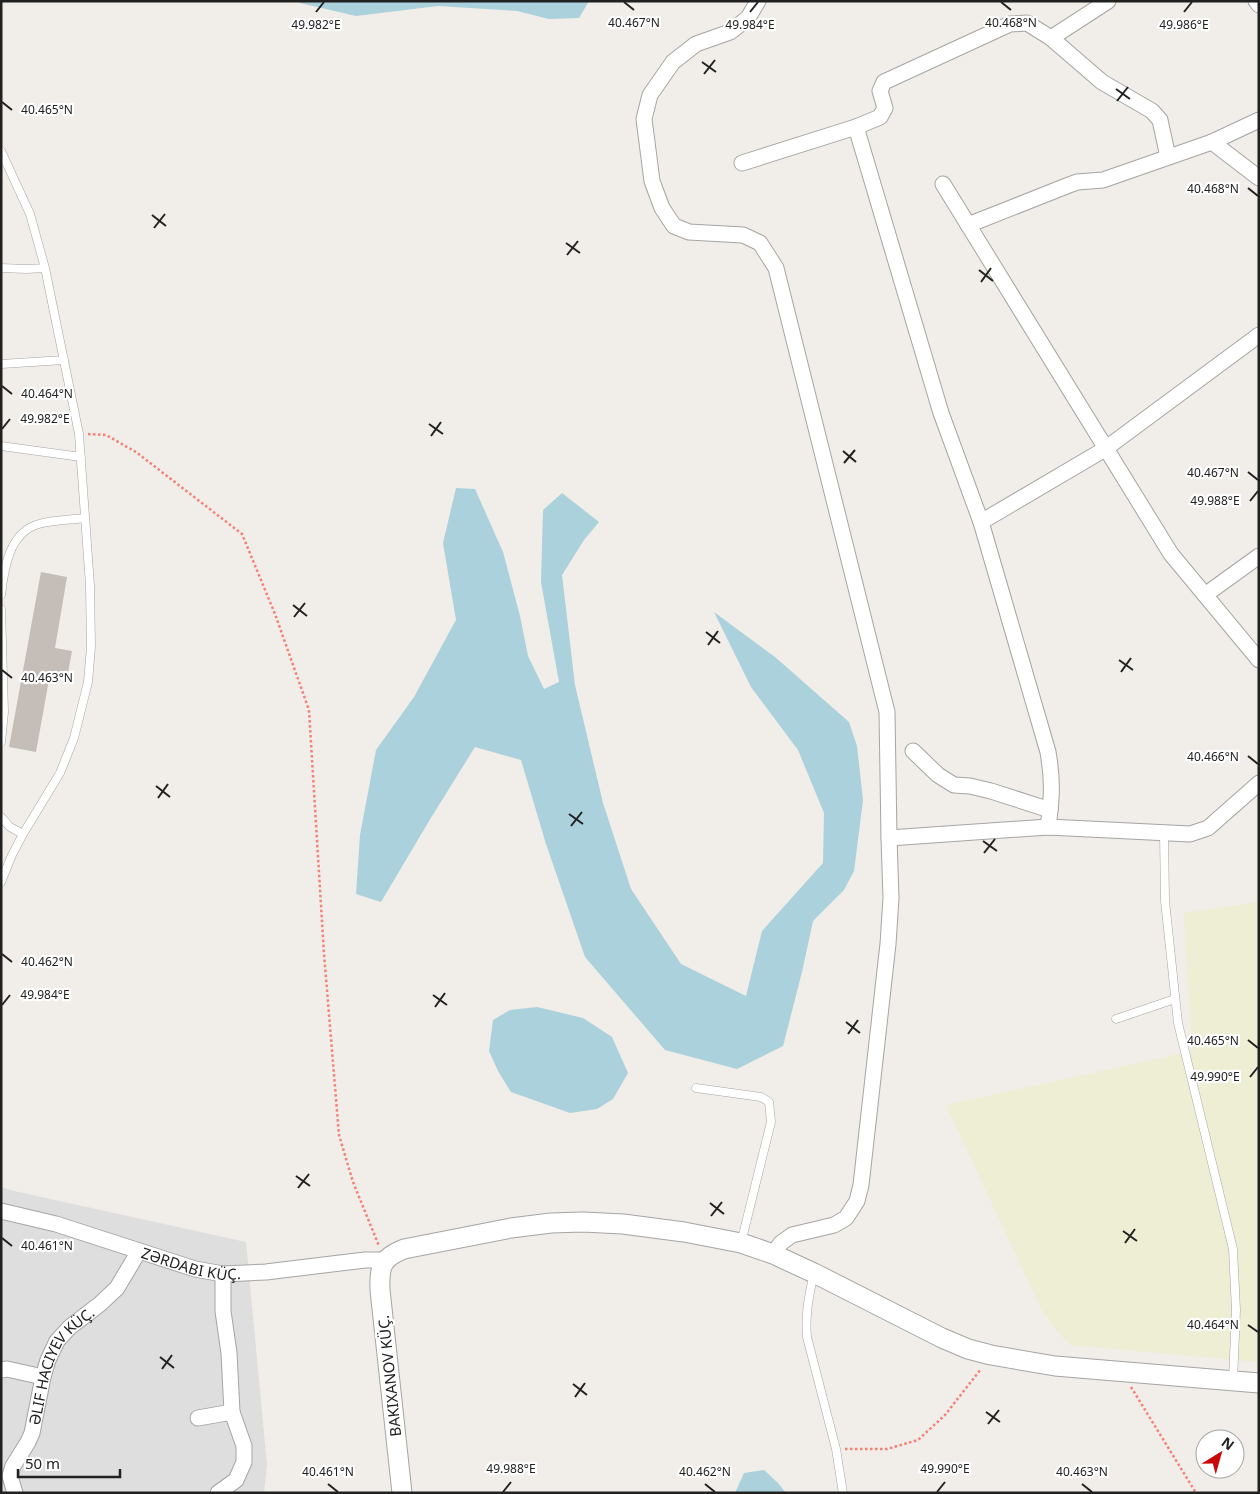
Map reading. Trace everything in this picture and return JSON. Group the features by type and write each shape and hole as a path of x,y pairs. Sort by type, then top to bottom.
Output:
{"street":[{"path":"758,1 748,18 730,32 696,44 673,62 650,95 644,119 652,181 662,208 674,226 689,232 743,235 760,244 776,268 886,712 891,898 888,944 858,1201 846,1218 834,1225 792,1235 781,1243 773,1254"},
{"path":"1256,1 1259,5"},
{"path":"1051,38 1101,3"},
{"path":"742,164 880,117 885,108 880,91 884,82 1010,24 1027,24 1051,38 1102,82 1152,111 1160,120 1168,157"},
{"path":"968,225 1077,182 1103,180 1212,142 1259,120"},
{"path":"856,126 941,413 981,522 1048,752 1052,774 1052,792 1048,827"},
{"path":"1212,142 1259,178"},
{"path":"943,184 1171,554 1259,660"},
{"path":"981,522 1105,449 1259,335"},
{"path":"1205,595 1259,556"},
{"path":"913,751 938,775 954,785 970,786 991,791 1050,810"},
{"path":"889,838 1048,827 1190,834 1208,828 1259,783"},
{"name":"ZƏRDABI KÜÇ.","path":"1,1211 56,1224 195,1269 223,1274 266,1272 365,1260 385,1260"},
{"path":"402,1493 380,1290 380,1271 385,1260 392,1254 404,1249 551,1223 623,1224 675,1230 741,1243 773,1254 814,1273 942,1338 991,1356 1055,1366 1259,1383"},
{"path":"16,1493 4,1476 13,1466 32,1433 43,1377 48,1360 57,1341 70,1327 117,1288 139,1251"},
{"path":"218,1493 236,1480 244,1462 244,1446 232,1412 229,1353 223,1312 223,1274"},
{"path":"1,1370 6,1369 43,1377"},
{"path":"198,1418 232,1412"}],"lane":[{"path":"1,151 30,214 45,268 79,434 90,585 92,647 88,682 74,738 60,773 23,834 1,882"},
{"path":"1,268 45,268"},
{"path":"1,364 64,360"},
{"path":"1,446 81,457"},
{"path":"1,595 4,572 13,545 24,532 38,524 85,518"},
{"path":"1,609 4,712 1,742"},
{"path":"1,817 10,828 23,834"},
{"path":"1164,833 1165,901 1178,1023 1233,1249 1236,1310 1233,1381"},
{"path":"1116,1018 1175,999"},
{"path":"696,1088 761,1097 769,1102 771,1122 741,1243"},
{"path":"814,1273 805,1321 807,1337 836,1449 843,1493"}],"path":[{"path":"79,434 106,435 136,452 242,534 275,614 309,710 324,954 340,1135 353,1182 385,1260"},
{"path":"836,1449 887,1449 918,1440 944,1415 991,1356"},
{"path":"1121,1371 1196,1493"}],"shaded area":[{"path":"1,1187 246,1242 267,1465 264,1493 1,1493"}],"green space":[{"path":"1259,902 1259,1362 1069,1345 1043,1313 946,1105 1192,1051 1184,913"}],"water":[{"path":"299,1 589,1 579,18 549,19 517,11 438,6 356,16 300,3"},
{"path":"456,488 475,489 503,552 520,616 528,656 544,689 559,682 541,582 543,510 562,493 599,522 584,540 562,575 575,685 603,803 631,889 681,964 746,996 762,931 823,863 824,813 798,750 751,687 714,612 775,657 849,722 857,746 863,800 854,871 844,890 813,921 783,1046 737,1069 665,1050 585,957 546,844 521,760 475,747 381,902 356,894 360,835 376,750 414,697 456,620 443,543"},
{"path":"537,1007 583,1018 612,1037 628,1073 613,1099 597,1109 570,1113 511,1092 498,1071 489,1051 493,1020 510,1010"},
{"path":"764,1470 786,1493 735,1493 744,1473"}],"building":[{"path":"41,572 67,577 55,648 72,651 67,678 50,674 36,752 9,747"}]}
